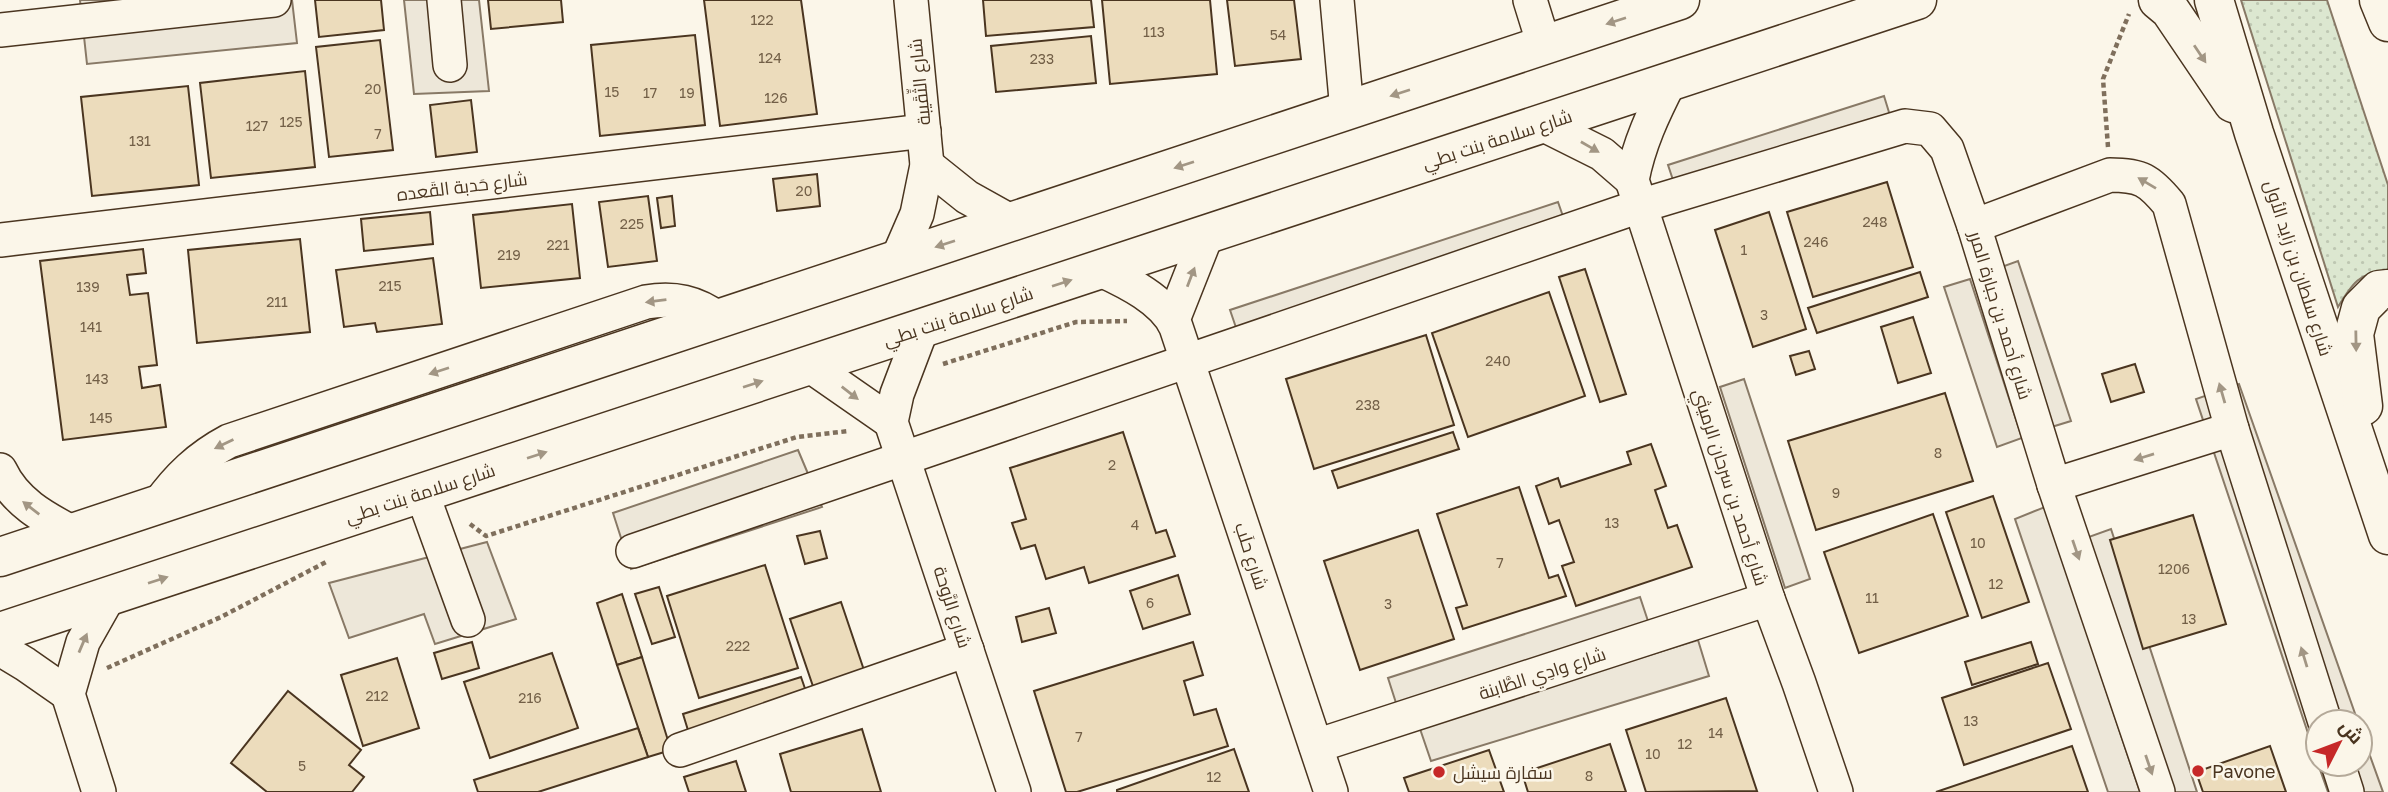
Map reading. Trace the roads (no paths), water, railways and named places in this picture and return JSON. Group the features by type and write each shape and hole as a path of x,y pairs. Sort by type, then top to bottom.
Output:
{"main road":[{"path":"0,557 1681,0"},
{"name":"شارع سلامة بنت بطي","path":"0,632 1917,0"},
{"name":"شارع سلطان بن زايد الأول","path":"2214,0 2254,133 2384,523"},
{"path":"2379,0 2388,22"},
{"path":"2144,5 2170,10 2254,133"},
{"path":"2384,523 2354,334 2361,308 2379,290 2388,289"}],"street":[{"path":"0,30 274,0"},
{"path":"444,0 450,65"},
{"name":"شارع الثِّقَيبة","path":"897,260 917,214 927,165 911,0"},
{"path":"1337,0 1347,111"},
{"path":"1530,0 1544,45"},
{"path":"1636,193 1638,151 1649,121 1670,81"},
{"path":"1542,124 1602,154 1636,193"},
{"name":"شارع أحمد بن جبارة المرر","path":"633,551 1188,361 1636,193 1905,126 1930,129 1947,149 1975,226 2054,485 2158,792"},
{"name":"شارع حَدبة القَعده","path":"0,240 924,131"},
{"path":"927,165 967,197 1012,222"},
{"path":"1975,226 2110,175 2132,175 2152,184 2169,204 2232,429 2321,708"},
{"name":"شارع أحمد بن سرحان الرميثي","path":"1636,193 1768,599 1800,682 1836,792"},
{"path":"1173,320 1207,234"},
{"name":"شارع حلَب","path":"1101,270 1140,291 1173,320 1331,792"},
{"path":"809,365 876,426 901,382 922,328"},
{"name":"شارع الرَّوحة","path":"876,426 904,459 1014,792"},
{"path":"2054,485 2232,429"},
{"path":"0,470 6,482 28,507 73,533"},
{"path":"422,493 468,620"},
{"path":"99,792 68,694 83,642 109,596"},
{"name":"شارع وادِي الطَّابنة","path":"1316,746 1768,599"},
{"path":"0,649 68,694"},
{"path":"680,750 967,650"}],"place":[{"name":"Pavone","path":"2198,771"},
{"name":"سفارة سيشل","path":"1439,772"}]}
